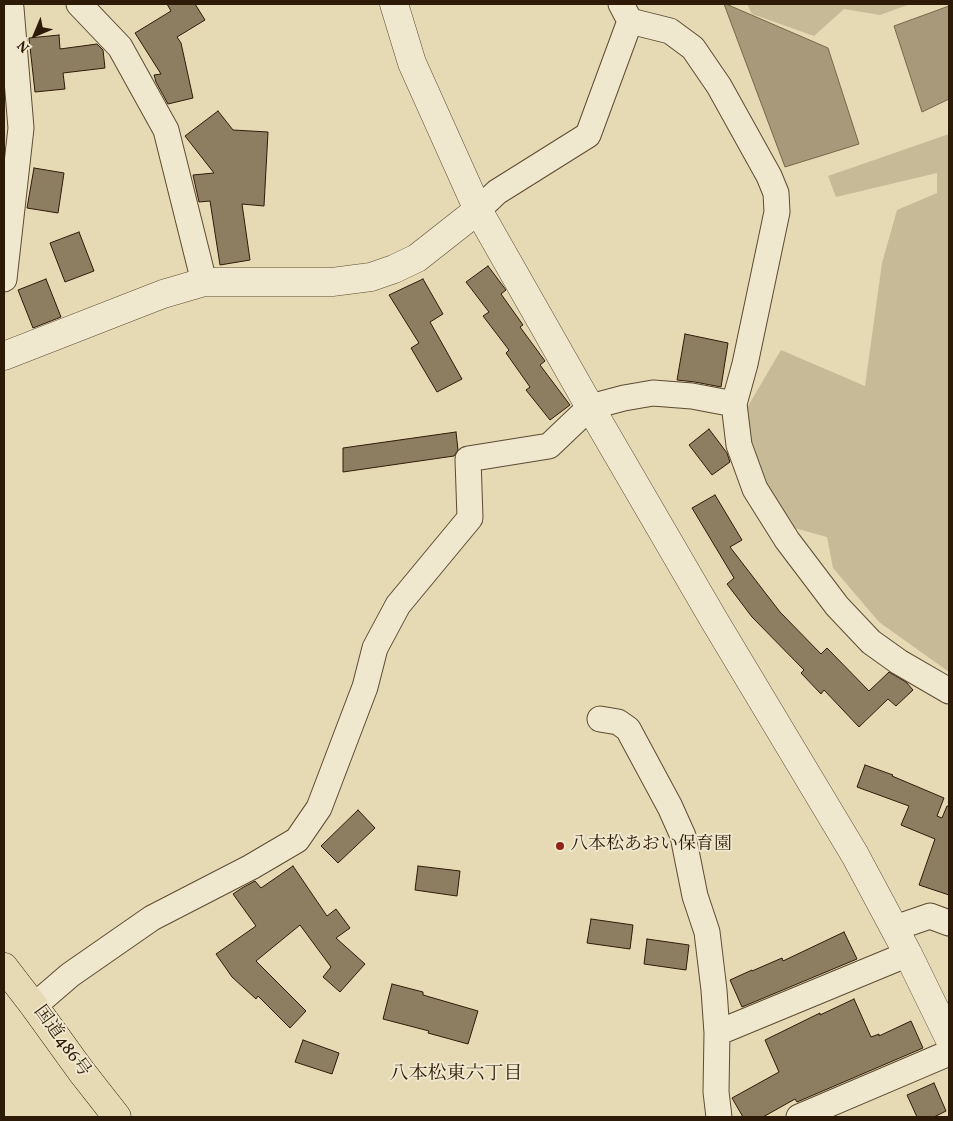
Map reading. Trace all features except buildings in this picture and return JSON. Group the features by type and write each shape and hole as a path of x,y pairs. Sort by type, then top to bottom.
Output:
{"highway":[{"name":"国道486号","path":"4,967 117,1117"}],"street":[{"path":"79,4 120,47 166,130 204,282"},
{"path":"394,4 412,63 478,210 714,620 856,855 895,928 949,1038"},
{"path":"4,279 21,128 15,5"},
{"path":"4,356 162,294 204,282 332,282 371,277 417,258 478,210 496,192 588,135 626,12 670,31 693,48 724,94 769,176 776,193 777,212 745,364 734,404 739,445 755,488 787,540 837,606 871,642 899,662 949,691"},
{"path":"34,1006 70,975 152,918 251,867 297,840 319,808 365,687 375,648 398,605 470,518 468,459 549,446 590,407 624,398 653,393 692,396 734,404"},
{"path":"600,719 618,722 628,730 670,807 683,836 695,896 707,932 717,1033 716,1092 719,1117"},
{"path":"895,928 930,916 949,923"},
{"path":"717,1033 908,954"},
{"path":"798,1117 949,1053"}],"shaded area":[{"path":"724,4 828,48 859,144 785,167"},
{"path":"747,4 910,4 880,15 844,9 814,36 752,14"},
{"path":"949,6 949,99 922,112 894,26"},
{"path":"949,134 949,672 879,622 833,568 827,537 787,526 761,483 741,418 781,350 865,386 882,263 897,210 937,193 937,173 836,197 828,176"}],"place":[{"name":"八本松あおい保育園","path":"560,846"}],"district":[{"name":"八本松東六丁目","path":"456,1076"}]}
